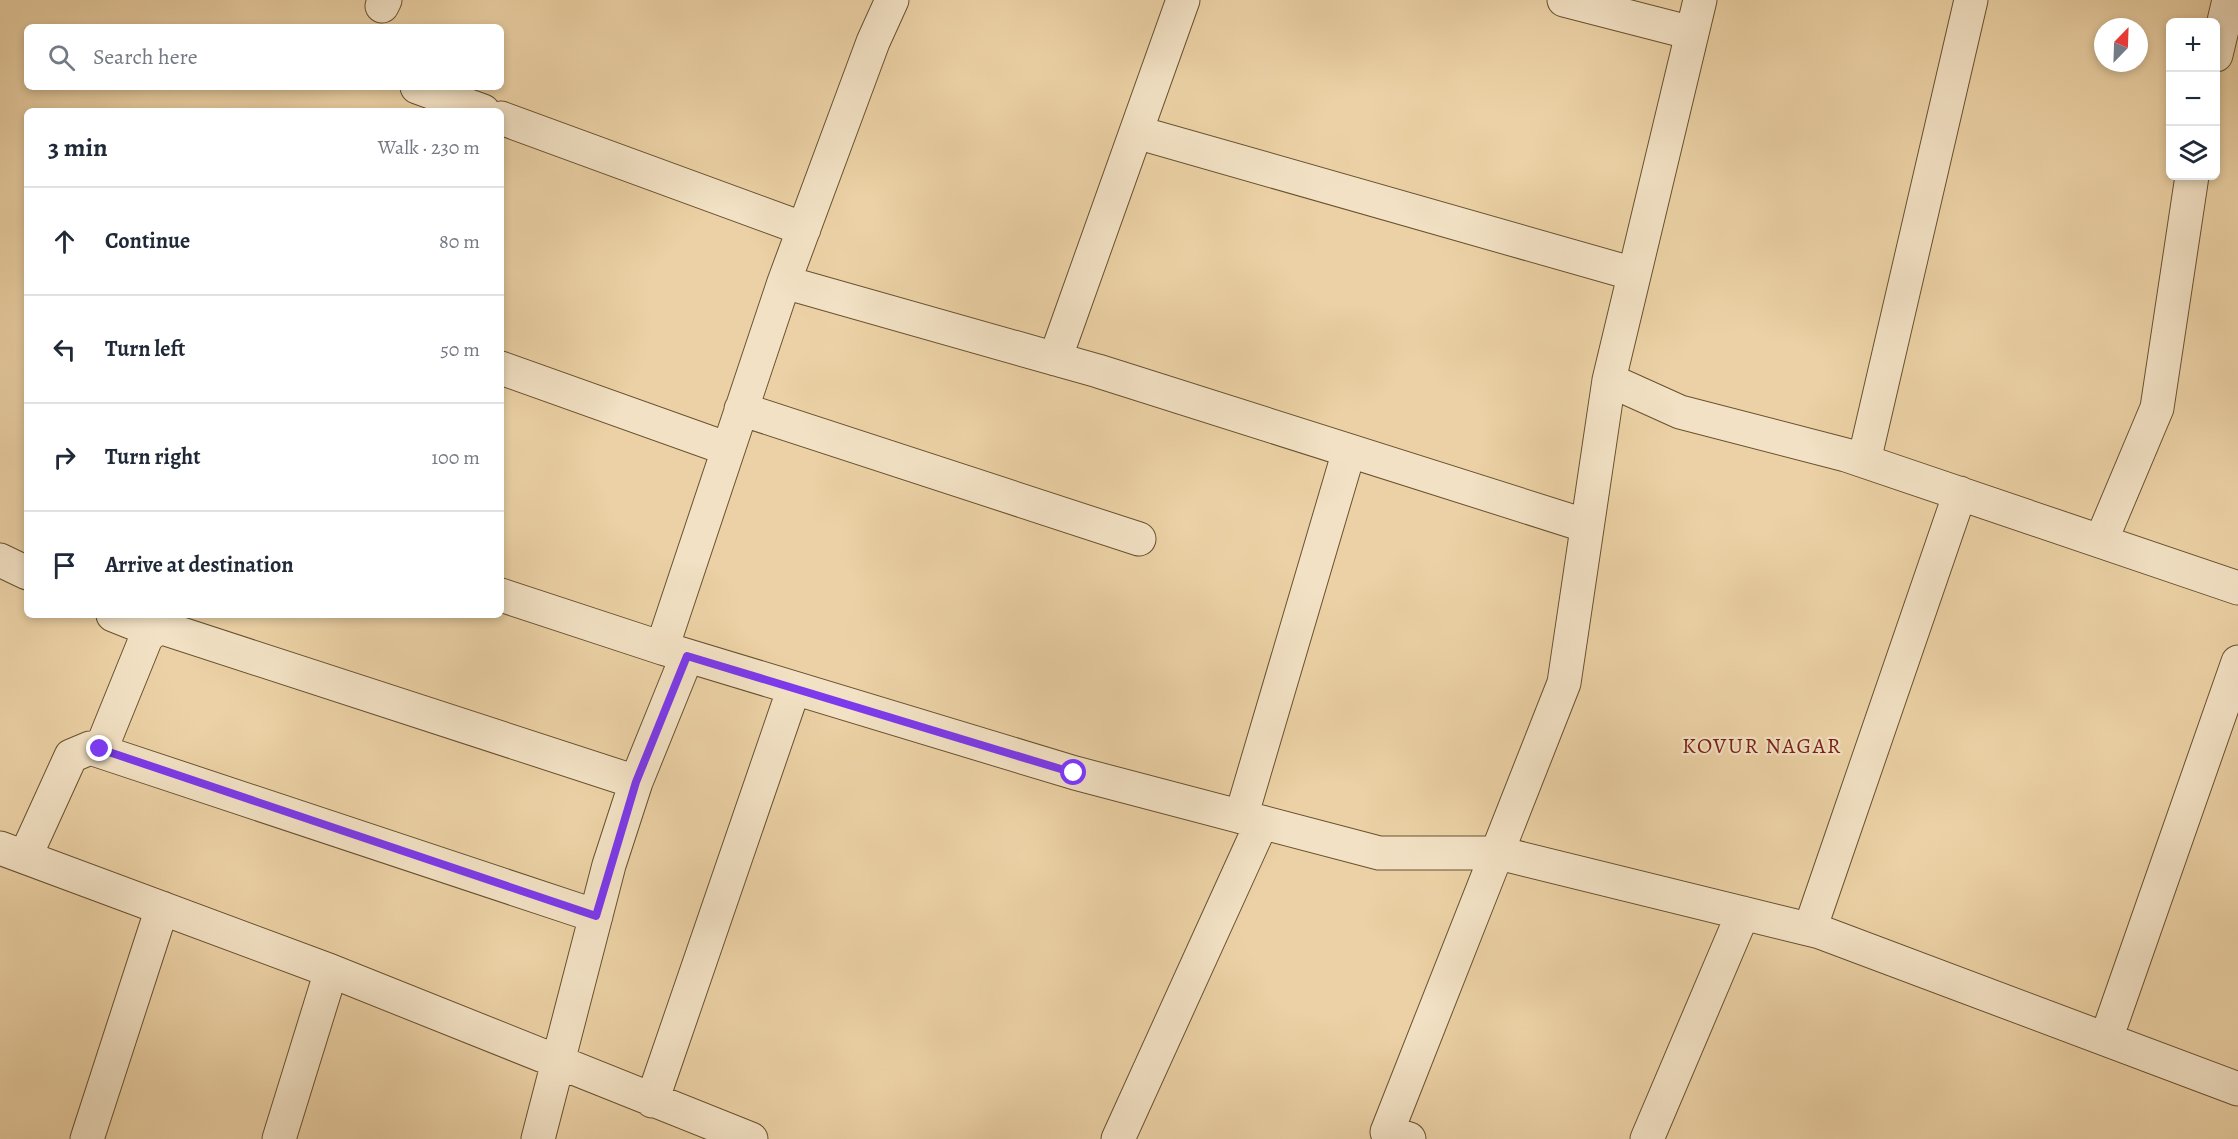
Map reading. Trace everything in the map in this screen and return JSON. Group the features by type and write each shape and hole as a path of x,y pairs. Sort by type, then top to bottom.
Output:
{"street":[{"path":"538,1139 596,916 675,652 728,449 784,282 873,42 892,0"},
{"path":"1055,359 1183,0"},
{"path":"1564,0 1692,33"},
{"path":"1393,1137 1564,683 1609,380 1700,0"},
{"path":"1864,461 1971,0"},
{"path":"2220,39 2229,0"},
{"path":"425,90 475,108"},
{"path":"504,119 804,229"},
{"path":"1136,132 1634,274"},
{"path":"2101,541 2157,408 2191,180"},
{"path":"784,282 1055,359 1587,526"},
{"path":"504,369 728,449"},
{"path":"1609,380 1680,412 1864,461 2238,588"},
{"path":"741,410 1138,539"},
{"path":"1118,1139 1252,820 1349,451"},
{"path":"1810,929 1960,494"},
{"path":"0,560 24,572"},
{"path":"504,596 675,652 1074,773 1379,854 1499,853 1810,929 2238,1089"},
{"path":"120,618 153,631"},
{"path":"100,749 146,638 153,631 163,628 636,782"},
{"path":"2106,1039 2238,662"},
{"path":"652,1101 794,688"},
{"path":"596,916 100,749 90,748 71,756 12,853 331,971 751,1139"},
{"path":"87,1139 162,908"},
{"path":"1647,1139 1743,914"},
{"path":"279,1139 331,971"}],"district":[{"name":"KOVUR NAGAR","path":"1762,745"}],"route":[{"path":"100,749 596,916 609,865 636,782 687,656 1074,773"}]}
